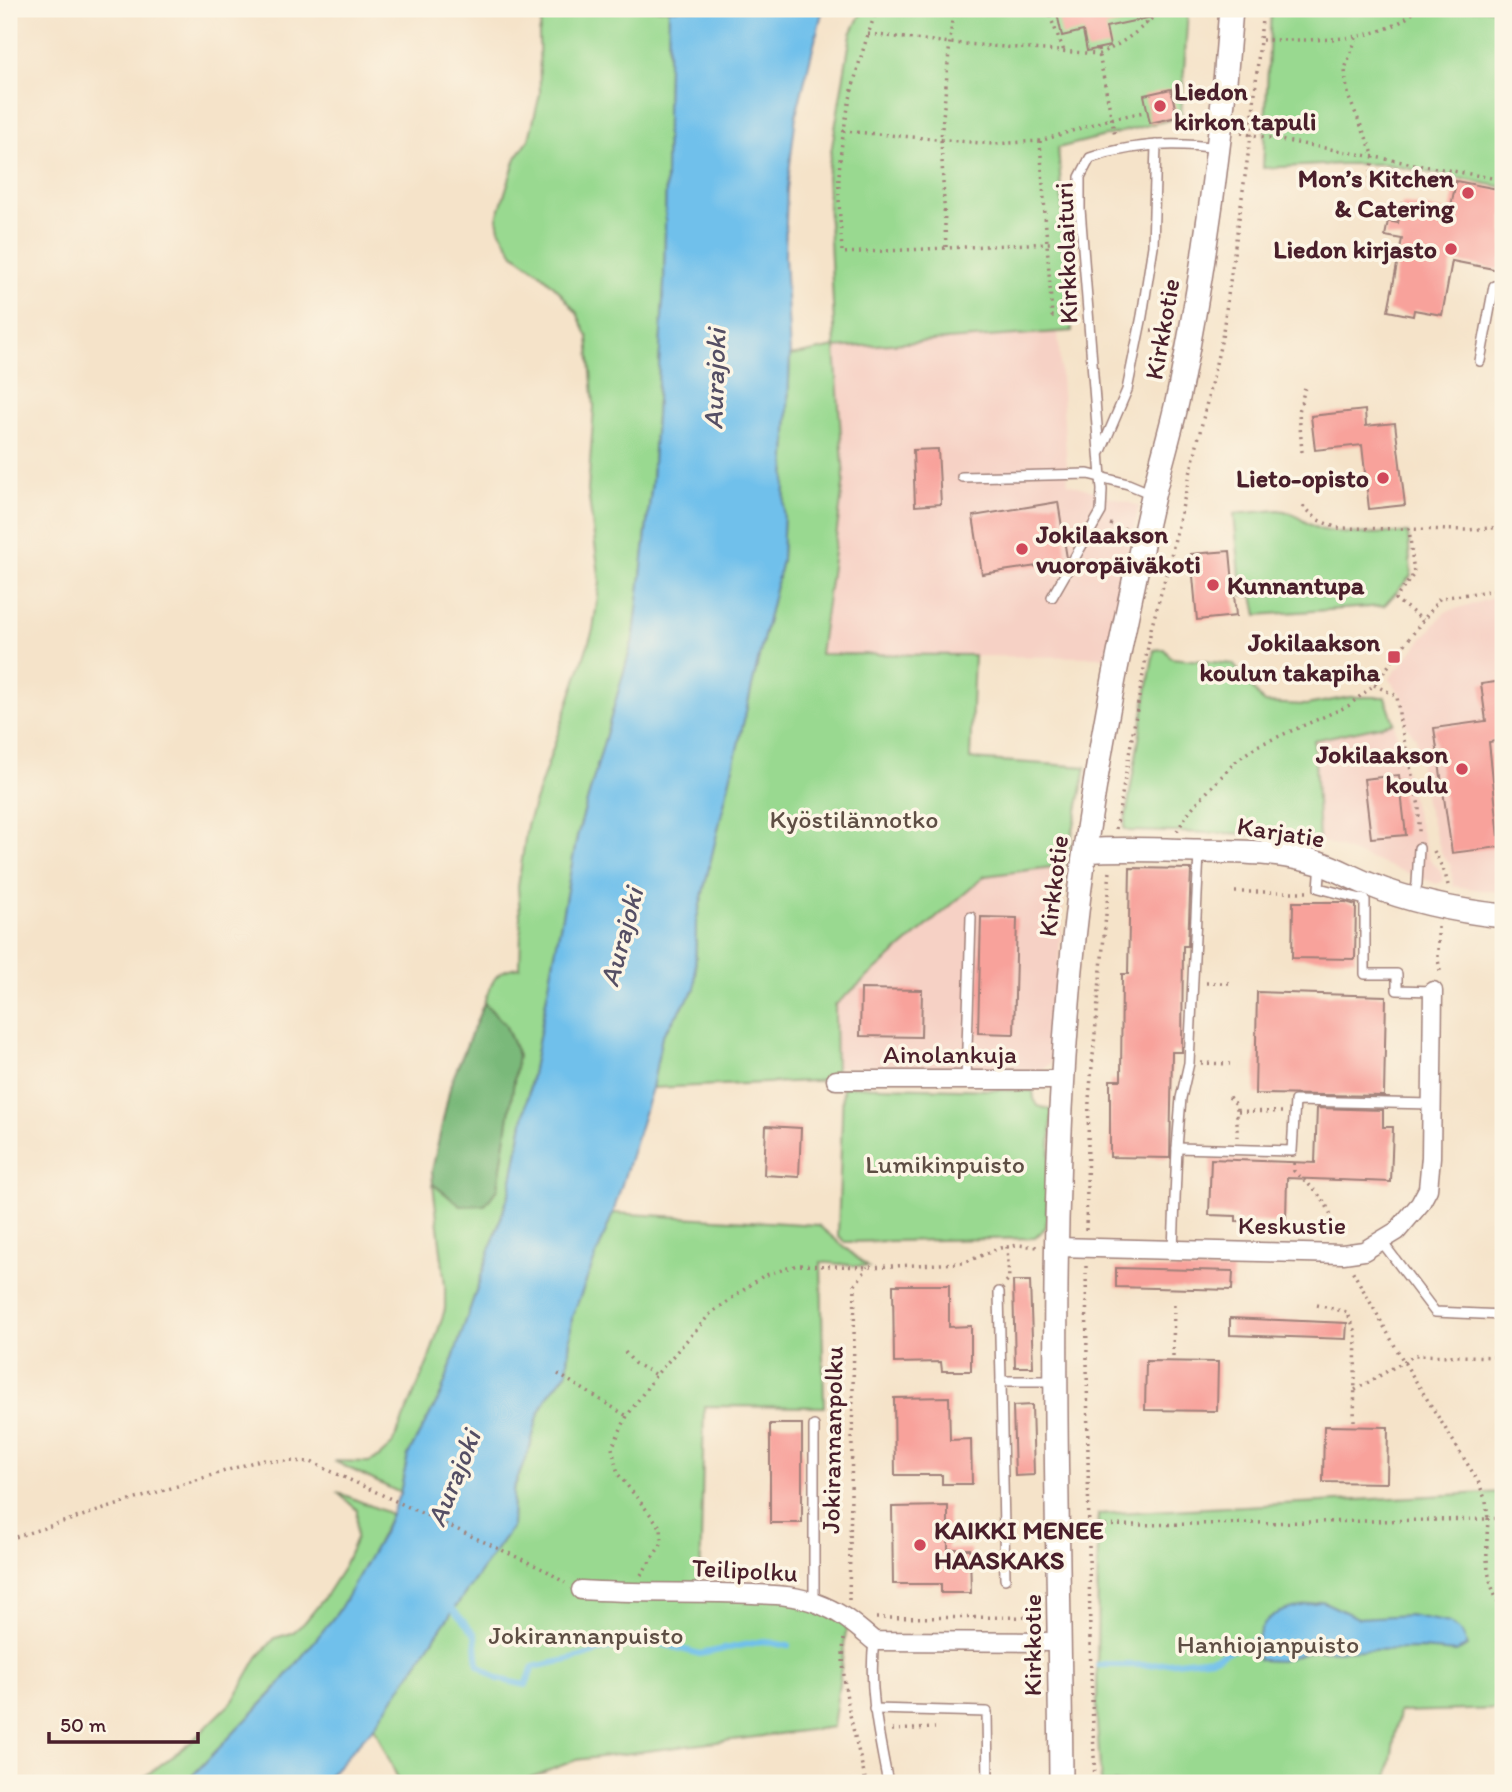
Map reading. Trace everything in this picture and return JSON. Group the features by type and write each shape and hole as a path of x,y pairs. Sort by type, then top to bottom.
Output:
{"street":[{"name":"Kirkkotie","path":"1062,1783 1058,1381 1047,1247 1076,920 1118,657 1181,385 1211,212 1231,9"},
{"name":"Karjatie","path":"1085,851 1113,849 1252,852 1321,863 1369,885 1441,908 1503,916"},
{"name":"Keskustie","path":"1047,1247 1343,1254 1364,1251 1381,1242 1410,1218 1428,1189 1433,991"},
{"name":"Ainolankuja","path":"836,1080 1063,1080"},
{"name":"Teilipolku","path":"581,1590 641,1594 700,1591 793,1597 814,1602 848,1618 874,1641"},
{"path":"874,1641 1060,1642"}],"lane":[{"name":"Kirkkolaituri","path":"1052,597 1101,512 1100,454 1080,177 1090,158 1118,149 1194,145 1220,139"},
{"path":"1100,454 1128,390 1139,330 1153,246 1156,145"},
{"path":"1480,361 1494,286"},
{"path":"962,477 1088,474 1154,494"},
{"path":"1413,900 1417,884 1419,848"},
{"path":"1173,1250 1181,1098 1189,1063 1199,851"},
{"path":"1321,863 1319,888 1365,900 1365,974 1397,974 1397,990 1433,991"},
{"path":"966,1080 971,917"},
{"path":"1177,1148 1292,1151 1294,1101 1432,1104"},
{"path":"1381,1242 1435,1312 1503,1315"},
{"path":"999,1292 1004,1579"},
{"path":"1001,1381 1058,1381"},
{"path":"814,1426 814,1602"},
{"path":"874,1641 870,1671 888,1783"},
{"path":"874,1709 987,1712 988,1783"}],"path":[{"path":"877,9 867,34 843,131 839,177 842,253 1083,241"},
{"path":"946,247 942,139 953,9"},
{"path":"1047,9 1064,51"},
{"path":"1143,9 1147,24"},
{"path":"867,34 951,43 1099,51 1113,48 1147,24 1161,9"},
{"path":"1095,1783 1090,1644 1086,1247 1089,1099 1113,849 1151,629 1222,338 1251,134 1263,9"},
{"path":"1262,40 1356,38 1391,26 1417,9"},
{"path":"1356,38 1345,69 1346,83 1349,98 1374,156 1369,186"},
{"path":"1099,51 1118,149"},
{"path":"843,131 993,144 1040,141 1111,119 1144,112"},
{"path":"1220,139 1251,134 1503,180"},
{"path":"1040,141 1052,316 1089,314"},
{"path":"1139,330 1178,334"},
{"path":"1302,452 1299,412 1304,387"},
{"path":"1303,506 1318,520 1337,528 1467,530 1503,527"},
{"path":"1409,528 1413,574 1395,599 1423,620"},
{"path":"1173,838 1190,810 1237,760 1257,746 1348,706 1374,685 1440,598 1503,589"},
{"path":"1374,685 1397,696 1400,722 1419,806 1419,848 1434,851 1446,873 1449,892"},
{"path":"1235,891 1309,891 1319,888"},
{"path":"1194,982 1232,983"},
{"path":"1189,1063 1230,1064"},
{"path":"1229,1097 1237,1105 1238,1111 1236,1150"},
{"path":"1292,1151 1294,1171 1323,1199 1332,1215 1334,1242"},
{"path":"641,1594 640,1576 662,1543 661,1528 618,1474 612,1448 627,1416 656,1376 712,1312 763,1276 797,1265 868,1267 963,1264 1007,1247 1047,1247"},
{"path":"999,1292 1009,1279 1007,1247"},
{"name":"Jokirannanpolku","path":"866,1783 844,1668 844,1643 848,1618 855,1285 868,1267"},
{"path":"1351,1268 1404,1362 1478,1480 1486,1501 1488,1519 1486,1565 1490,1582 1503,1611"},
{"path":"1173,1356 1174,1302"},
{"path":"1317,1305 1347,1311 1356,1332 1354,1421"},
{"path":"625,1352 634,1363 656,1376"},
{"path":"1355,1390 1415,1355 1503,1357"},
{"path":"558,1374 627,1416"},
{"path":"9,1539 260,1460 311,1462 547,1571 556,1580 581,1590"},
{"path":"1059,1527 1503,1518"},
{"path":"848,1618 1036,1619 1047,1612"},
{"path":"878,1732 901,1728 935,1728"}],"shaded area":[{"path":"1058,332 1068,483 1139,506 1106,657 820,655 844,479 835,347"},
{"name":"Jokilaakson koulu","path":"1503,595 1503,893 1453,886 1451,865 1443,857 1425,801 1416,738 1405,724 1403,698 1389,679 1445,612"},
{"path":"1394,723 1429,858 1441,871 1443,881 1437,884 1319,840 1314,740"},
{"path":"1066,865 1051,1063 1039,1071 836,1067 835,1005 985,876"}],"green space":[{"path":"544,9 669,9 664,284 652,481 634,636 577,837 510,1191 441,1394 408,1455 400,1493 334,1461 369,1462 392,1445 428,1362 445,1309 445,1285 433,1184 461,1206 498,1188 506,1132 505,1024 484,1003 499,974 520,967 518,887 527,825 593,630 600,582 588,491 594,407 588,337 577,313 558,290 514,254 499,229 497,218 516,158 529,139 540,94 539,34"},
{"name":"Kyöstilännotko","path":"863,9 1188,9 1181,117 1058,148 1072,331 835,348 844,479 820,654 974,655 970,759 1086,767 1066,865 985,876 835,1005 836,1080 652,1088 662,1036 695,989 696,922 782,560 790,356 835,347 827,176 851,34"},
{"path":"1271,9 1503,9 1503,187 1385,164 1263,168"},
{"path":"1278,510 1291,513 1317,528 1333,532 1408,533 1411,576 1384,606 1257,615 1253,595 1242,596 1234,514"},
{"path":"1164,649 1171,658 1233,664 1264,703 1306,705 1350,697 1385,697 1394,723 1314,740 1319,840 1299,835 1129,831 1124,828 1154,650"},
{"path":"484,1003 505,1024 518,1055 498,1188 485,1205 461,1206 433,1184 432,1171 451,1083"},
{"name":"Lumikinpuisto","path":"843,1086 1033,1091 1038,1106 1052,1110 1046,1227 1035,1238 845,1242 838,1235"},
{"name":"Jokirannanpuisto","path":"613,1213 818,1225 868,1267 821,1262 824,1407 704,1406 700,1591 793,1597 848,1617 833,1727 576,1760 516,1783 400,1783 374,1727 512,1527 513,1491 530,1447 538,1416 547,1397 567,1372 572,1317"},
{"path":"337,1492 391,1514 366,1565 337,1613 286,1677 192,1776 180,1783 136,1783 190,1743 233,1701 258,1657 275,1638 292,1633 304,1623 322,1601 343,1568 356,1538 357,1510"},
{"name":"Hanhiojanpuisto","path":"1503,1492 1503,1709 1399,1712 1387,1783 1101,1783 1097,1724 1098,1514"}],"water":[{"name":"Aurajoki","path":"669,9 823,9 796,115 787,189 785,256 790,356 782,560 696,922 695,989 662,1036 652,1088 613,1213 572,1317 567,1372 547,1397 538,1416 530,1447 513,1490 512,1527 374,1727 322,1783 180,1783 192,1776 275,1690 338,1612 382,1535 400,1493 408,1455 441,1394 510,1191 577,837 634,636 652,481 664,284"},
{"path":"1322,1601 1358,1618 1409,1615 1450,1623 1462,1633 1468,1646 1456,1652 1420,1649 1311,1651 1280,1661 1259,1660 1258,1644 1265,1622 1283,1611"}],"building":[{"path":"1056,9 1156,9 1157,16 1106,27 1110,46 1087,51 1083,31 1062,36"},
{"name":"Liedon kirkon tapuli","path":"1171,89 1177,117 1150,123 1144,95"},
{"name":"Liedon kirjasto","path":"1456,181 1503,190 1503,259 1499,270 1452,261 1442,315 1414,310 1413,316 1388,311 1402,239 1385,236 1388,221 1398,223 1402,203 1450,212"},
{"name":"Lieto-opisto","path":"1365,410 1366,426 1395,423 1405,505 1369,509 1362,445 1315,450 1311,416"},
{"path":"938,449 941,504 915,506 913,450"},
{"name":"Jokilaakson vuoropäiväkoti","path":"1058,502 1067,558 1064,562 982,574 973,516"},
{"name":"Kunnantupa","path":"1230,551 1236,616 1197,620 1191,554"},
{"path":"1503,681 1503,740 1489,742 1500,847 1452,853 1434,728 1486,721 1481,684"},
{"path":"1399,775 1406,835 1371,838 1364,779"},
{"path":"1130,868 1191,869 1188,946 1183,946 1182,1052 1172,1052 1170,1158 1110,1157 1110,1080 1121,1080 1122,974 1128,974"},
{"path":"1293,902 1346,902 1356,905 1355,959 1292,958"},
{"path":"981,917 1017,918 1014,1034 978,1033"},
{"path":"861,989 922,990 921,1037 860,1036"},
{"path":"1257,992 1386,996 1384,1096 1255,1094"},
{"path":"1317,1108 1383,1110 1383,1127 1393,1127 1391,1182 1287,1178 1286,1218 1283,1223 1236,1221 1236,1216 1209,1215 1211,1159 1315,1163"},
{"path":"766,1126 801,1128 799,1177 764,1175"},
{"path":"1116,1268 1233,1271 1232,1290 1116,1287"},
{"path":"1013,1281 1030,1281 1033,1367 1015,1367"},
{"path":"893,1285 949,1285 949,1327 971,1326 971,1371 942,1371 941,1362 894,1363"},
{"path":"1230,1318 1347,1323 1346,1339 1230,1335"},
{"path":"1146,1361 1218,1362 1217,1411 1145,1410"},
{"path":"949,1397 950,1440 971,1439 972,1484 942,1484 942,1475 895,1475 894,1398"},
{"path":"1032,1405 1034,1475 1015,1476 1013,1406"},
{"path":"770,1424 802,1424 802,1523 770,1523"},
{"path":"1324,1426 1388,1427 1387,1483 1323,1482"},
{"path":"948,1506 948,1549 970,1549 971,1593 941,1593 941,1584 893,1584 892,1507"}],"waterway":[{"path":"448,1604 475,1634 478,1665 498,1679 526,1685 533,1667 577,1658 640,1638 700,1654 763,1641 788,1646"},
{"path":"1098,1665 1149,1665 1213,1658 1255,1640"}],"place":[{"name":"Liedon kirkon tapuli","path":"1160,106"},
{"name":"Mon’s Kitchen & Catering","path":"1468,193"},
{"name":"Liedon kirjasto","path":"1451,249"},
{"name":"Lieto-opisto","path":"1383,478"},
{"name":"Jokilaakson vuoropäiväkoti","path":"1022,549"},
{"name":"Kunnantupa","path":"1213,585"},
{"name":"Jokilaakson koulun takapiha","path":"1394,657"},
{"name":"Jokilaakson koulu","path":"1462,769"},
{"name":"KAIKKI MENEE HAASKAKS","path":"920,1545"}]}
